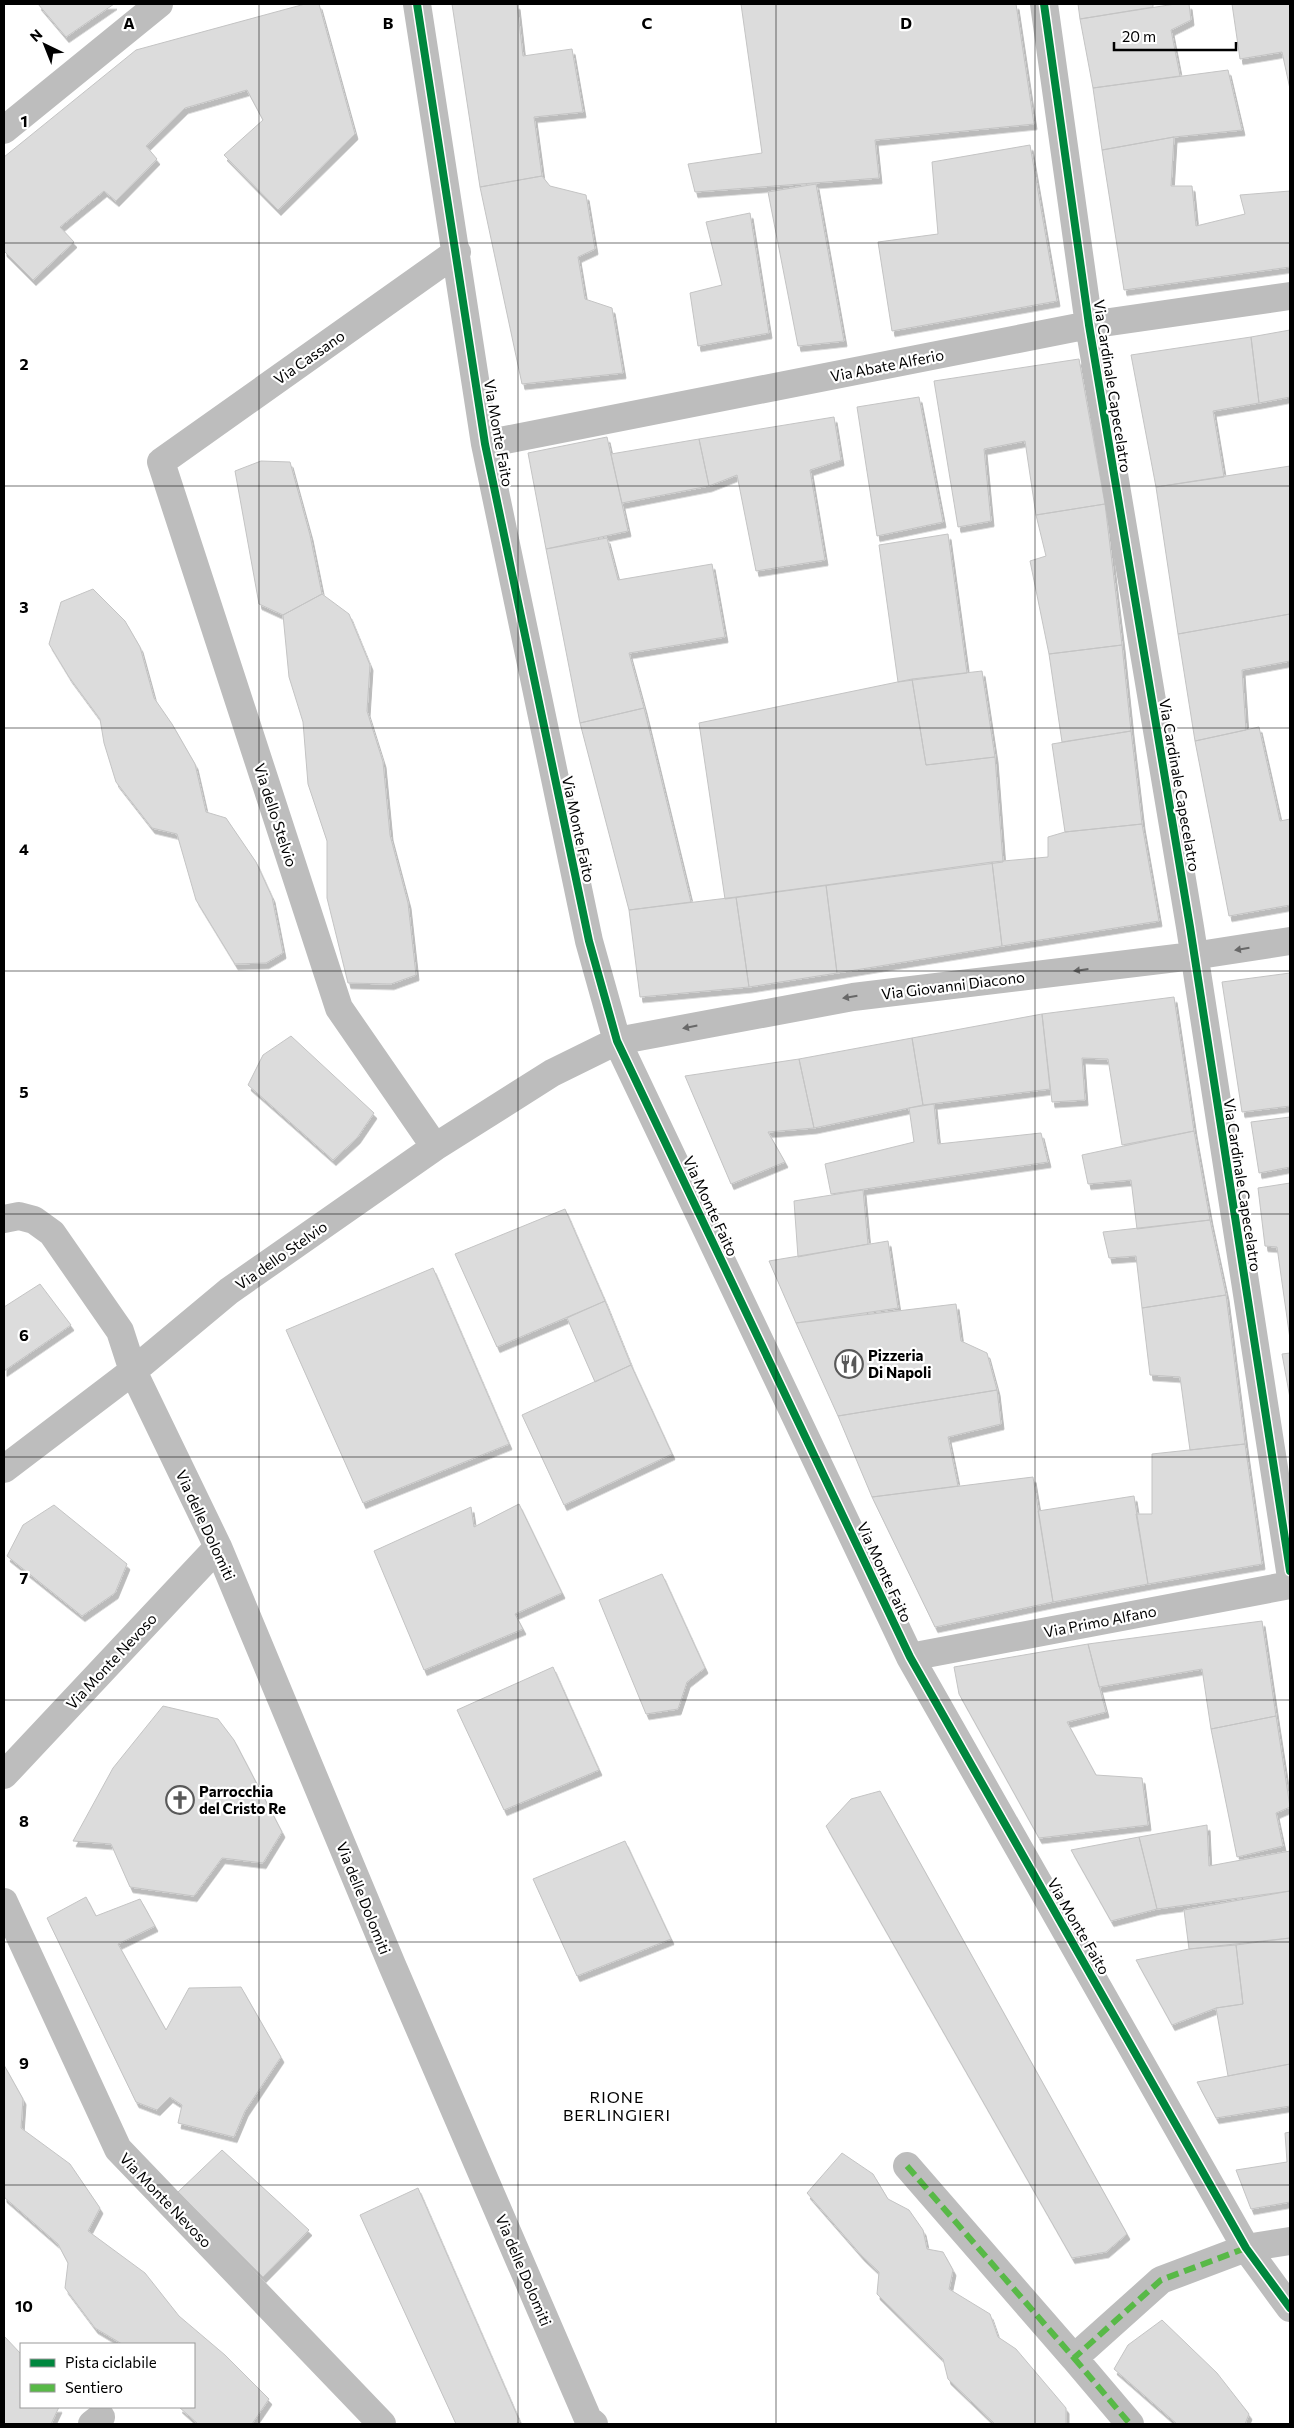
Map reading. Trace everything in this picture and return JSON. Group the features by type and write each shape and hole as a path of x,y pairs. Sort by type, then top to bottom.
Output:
{"street":[{"path":"4,130 160,4"},
{"name":"Via Monte Faito","path":"417,4 457,252 485,444 588,940 617,1041 910,1657 1246,2248 1290,2308"},
{"name":"Via Cardinale Capecelatro","path":"1044,4 1089,325 1193,956 1290,1571"},
{"name":"Via Cassano","path":"162,462 457,252"},
{"name":"Via Abate Alferio","path":"485,444 1089,325 1290,296"},
{"name":"Via dello Stelvio","path":"162,462 339,1008 434,1147"},
{"name":"Via Giovanni Diacono","path":"617,1041 853,997 1193,956 1290,941"},
{"name":"Via dello Stelvio","path":"4,1469 133,1371 229,1291 434,1147 552,1073 617,1041"},
{"path":"4,1220 19,1216 34,1220 52,1233 120,1331 133,1371"},
{"name":"Via delle Dolomiti","path":"133,1371 218,1546 392,1965 588,2419 594,2424"},
{"name":"Via Monte Nevoso","path":"4,1776 218,1546"},
{"name":"Via Primo Alfano","path":"910,1657 1290,1586"},
{"name":"Via Monte Nevoso","path":"4,1902 118,2150 382,2424"},
{"path":"908,2166 1130,2424"},
{"path":"1074,2358 1161,2280 1246,2248 1290,2241"}],"building":[{"path":"38,4 114,4 66,37"},
{"path":"305,4 319,4 355,134 278,210 224,155 263,120 247,90 185,108 146,146 157,159 116,201 104,191 60,227 74,242 33,280 4,251 4,157 136,50"},
{"path":"452,4 517,4 523,56 572,49 583,112 534,117 542,176 480,187"},
{"path":"741,4 1016,4 1034,124 875,140 879,178 695,192 688,164 762,153"},
{"path":"1078,4 1153,4 1153,7 1080,19"},
{"path":"1175,4 1189,4 1191,20 1171,30 1180,76 1093,88 1080,19"},
{"path":"1232,4 1290,4 1290,89 1282,52 1240,59"},
{"path":"1228,70 1242,130 1174,137 1102,150 1093,88"},
{"path":"1174,137 1171,186 1192,186 1196,226 1245,214 1240,195 1290,191 1290,267 1124,290 1102,150"},
{"path":"1030,145 1057,301 892,331 878,242 938,234 932,162"},
{"path":"542,176 550,186 586,195 595,249 578,257 585,299 612,308 623,373 522,384 480,187"},
{"path":"816,184 844,341 798,346 768,192"},
{"path":"750,213 769,333 698,346 690,293 722,285 706,222"},
{"path":"1290,330 1290,397 1259,403 1251,337"},
{"path":"1251,337 1259,403 1213,411 1224,477 1156,487 1131,355"},
{"path":"1079,359 1105,504 1036,515 1025,441 984,449 991,521 958,527 934,381"},
{"path":"919,397 943,522 877,536 857,407"},
{"path":"834,417 841,460 810,470 825,560 756,571 737,475 709,486 699,439"},
{"path":"607,437 628,531 546,549 528,453"},
{"path":"699,439 709,486 622,503 611,454"},
{"path":"261,461 290,462 310,535 322,594 283,615 259,604 235,471"},
{"path":"1290,466 1290,614 1178,634 1156,487"},
{"path":"1105,504 1122,645 1049,654 1030,561 1046,556 1036,515"},
{"path":"948,534 967,673 898,682 879,545"},
{"path":"607,538 618,580 712,564 725,637 629,653 644,708 580,723 546,549"},
{"path":"93,589 125,621 140,647 154,698 172,724 195,764 206,812 226,818 256,862 272,897 283,953 266,963 235,964 196,900 177,834 152,828 116,782 104,743 100,719 69,677 49,644 61,602"},
{"path":"322,594 349,614 370,665 367,711 383,762 390,835 408,903 416,975 391,984 348,983 327,898 327,841 308,784 303,722 289,677 283,615"},
{"path":"1290,614 1290,661 1242,670 1246,730 1195,741 1178,634"},
{"path":"1122,645 1131,731 1062,742 1049,654"},
{"path":"982,671 995,757 926,765 912,679"},
{"path":"912,679 926,765 995,757 1003,862 725,899 699,723"},
{"path":"644,708 691,902 629,910 580,723"},
{"path":"1259,727 1280,821 1290,819 1290,905 1229,916 1195,741"},
{"path":"1131,731 1142,824 1065,832 1052,744"},
{"path":"1142,824 1159,921 1002,946 992,862 1048,857 1048,837 1065,832"},
{"path":"992,862 1002,946 837,973 826,885"},
{"path":"826,885 837,973 749,987 736,897"},
{"path":"736,897 749,987 640,997 629,910"},
{"path":"1290,973 1290,1106 1242,1112 1222,982"},
{"path":"1174,997 1194,1131 1122,1145 1108,1059 1082,1058 1085,1100 1052,1102 1042,1014"},
{"path":"1042,1014 1050,1089 923,1105 912,1038"},
{"path":"291,1036 374,1113 357,1138 333,1160 248,1085 263,1055"},
{"path":"912,1038 923,1105 814,1128 799,1059"},
{"path":"799,1059 814,1128 768,1132 785,1162 731,1184 685,1076"},
{"path":"934,1104 938,1144 1041,1133 1048,1162 831,1194 825,1164 914,1142 909,1108"},
{"path":"1290,1117 1290,1167 1259,1173 1251,1122"},
{"path":"1194,1131 1210,1220 1137,1229 1131,1180 1088,1184 1082,1155"},
{"path":"1290,1183 1290,1339 1277,1247 1265,1246 1258,1188"},
{"path":"863,1190 868,1244 798,1257 794,1201"},
{"path":"565,1209 605,1301 497,1347 455,1254"},
{"path":"1210,1220 1226,1295 1142,1308 1136,1256 1109,1258 1103,1232"},
{"path":"888,1241 898,1308 796,1323 769,1261"},
{"path":"433,1268 509,1444 363,1503 286,1330"},
{"path":"40,1284 71,1325 4,1371 4,1307"},
{"path":"1226,1295 1245,1444 1190,1450 1180,1377 1150,1375 1142,1308"},
{"path":"605,1301 631,1365 595,1382 567,1318"},
{"path":"956,1304 961,1341 987,1353 997,1390 838,1416 796,1323"},
{"path":"1290,1353 1290,1398 1282,1354"},
{"path":"631,1365 672,1454 564,1505 522,1415"},
{"path":"997,1390 1001,1424 948,1437 958,1486 872,1497 838,1416"},
{"path":"1245,1444 1262,1564 1148,1584 1136,1514 1152,1514 1152,1454"},
{"path":"1033,1477 1053,1602 935,1627 872,1497"},
{"path":"1134,1496 1148,1584 1053,1602 1038,1511"},
{"path":"519,1504 562,1593 515,1614 523,1629 424,1670 374,1551 471,1507 474,1527"},
{"path":"54,1505 127,1564 115,1593 82,1616 7,1556 23,1525"},
{"path":"662,1574 705,1668 687,1682 678,1709 646,1714 599,1600"},
{"path":"1262,1621 1276,1716 1211,1729 1202,1669 1099,1687 1088,1644"},
{"path":"1088,1644 1106,1712 1067,1722 1096,1775 1142,1778 1148,1825 1039,1838 959,1694 954,1667"},
{"path":"553,1667 599,1770 504,1810 457,1710"},
{"name":"Parrocchia del Cristo Re","path":"163,1706 218,1719 234,1740 282,1832 263,1863 222,1858 194,1896 130,1887 111,1844 73,1841 113,1768"},
{"path":"1276,1716 1290,1807 1276,1813 1283,1846 1237,1857 1211,1729"},
{"path":"880,1791 1127,2234 1106,2252 1072,2258 826,1826 851,1799"},
{"path":"1207,1825 1209,1866 1290,1851 1290,1891 1157,1909 1139,1837"},
{"path":"1139,1837 1157,1909 1111,1921 1071,1850"},
{"path":"625,1841 671,1939 577,1976 533,1879"},
{"path":"1290,1891 1290,1938 1189,1949 1184,1910"},
{"path":"86,1897 96,1916 140,1899 155,1926 118,1944 166,2030 189,1988 241,1987 281,2057 245,2111 234,2137 178,2123 182,2105 170,2097 157,2110 136,2102 47,1918"},
{"path":"1290,1938 1290,2064 1228,2076 1216,2008 1243,2004 1236,1945"},
{"path":"1236,1945 1243,2004 1216,2008 1172,2025 1136,1960 1189,1949"},
{"path":"1290,2064 1290,2106 1216,2118 1197,2082"},
{"path":"4,2065 23,2099 21,2128 70,2164 100,2208 88,2231 145,2273 179,2316 225,2355 269,2399 252,2424 198,2424 180,2408 195,2408 195,2343 120,2343 95,2328 65,2288 68,2263 58,2244 4,2197"},
{"path":"1290,2132 1290,2202 1251,2209 1236,2170 1287,2162 1285,2133"},
{"path":"222,2150 309,2230 263,2277 178,2192"},
{"path":"842,2153 873,2174 888,2199 909,2210 923,2230 927,2249 943,2252 953,2270 949,2289 990,2314 998,2337 1016,2349 1066,2408 1066,2424 995,2424 948,2379 943,2359 877,2294 879,2272 862,2256 807,2193"},
{"path":"418,2188 520,2422 514,2424 456,2424 360,2215"},
{"path":"1162,2320 1217,2373 1249,2414 1245,2424 1177,2424 1114,2369 1128,2345"},
{"path":"4,2336 20,2353 20,2408 59,2408 51,2424 4,2424"}],"marked path":[{"path":"907,2166 1074,2358 1161,2280 1246,2248"},
{"path":"1074,2358 1130,2424"}],"cycle path":[{"path":"417,4 485,444 589,941 617,1041 910,1657 1246,2248 1290,2308"},
{"path":"1044,4 1089,325 1190,927 1290,1571"}],"place":[{"name":"Pizzeria Di Napoli","path":"849,1364"},
{"name":"Parrocchia del Cristo Re","path":"180,1800"}],"district":[{"name":"RIONE BERLINGIERI","path":"617,2105"}]}
